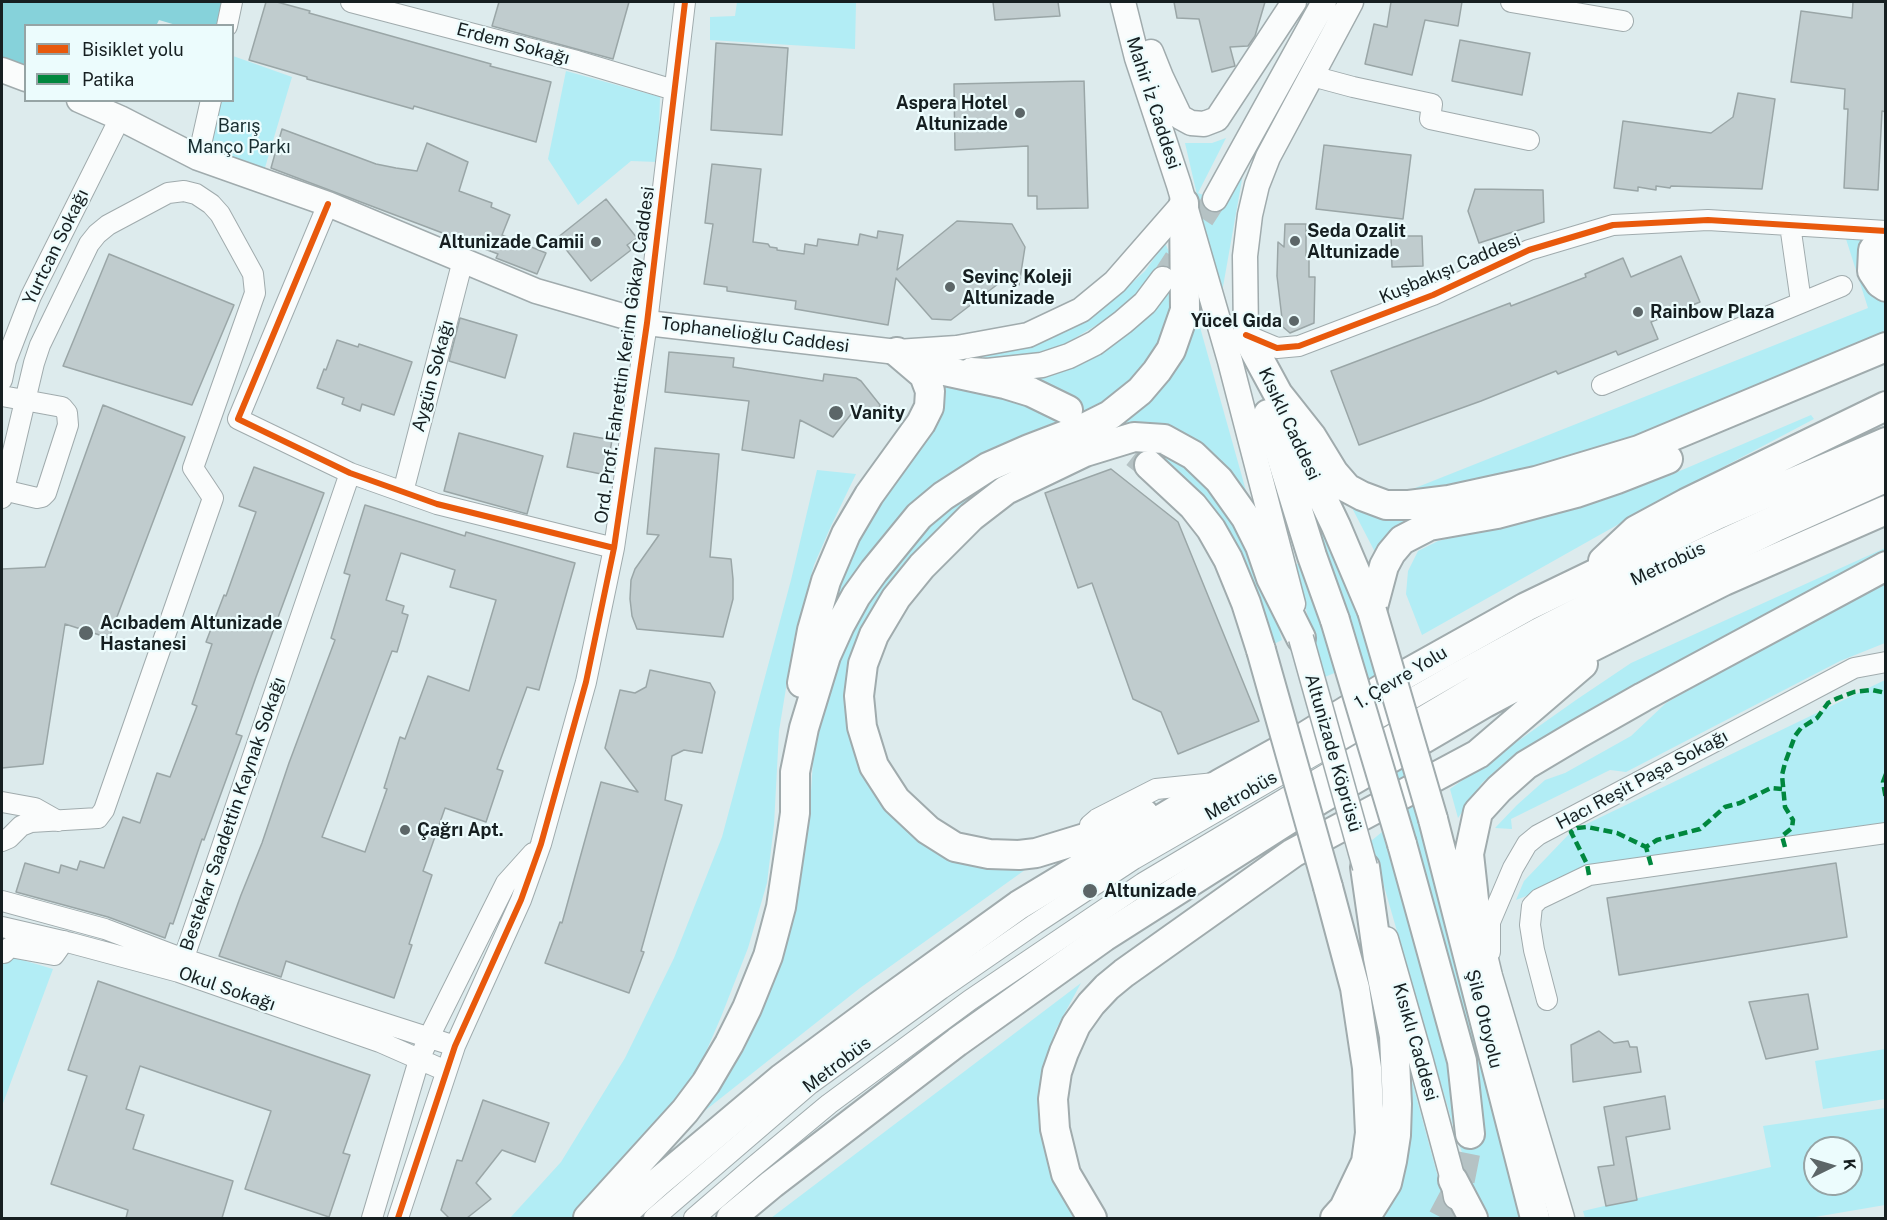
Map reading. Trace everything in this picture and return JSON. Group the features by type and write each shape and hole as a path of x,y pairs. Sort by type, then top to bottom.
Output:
{"highway":[{"path":"795,772 814,692 840,625 856,596 874,571 919,516 943,496 988,467 1110,415 1140,391 1171,350 1185,310 1184,203"},
{"path":"1886,237 1873,250 1872,271 1880,283 1886,287"},
{"path":"1246,335 1272,429 1335,620 1402,844 1462,1061 1470,1134"},
{"name":"Kısıklı Caddesi","path":"1246,335 1278,394 1301,453 1336,526 1372,611"},
{"path":"1278,394 1312,437 1334,473 1347,488 1386,505 1409,505 1449,500 1536,481 1639,450 1886,347"},
{"path":"588,1218 652,1149 706,1083 747,1008 768,956 781,907 795,813 797,724 803,672 826,581 846,534 863,505 921,423 929,407 930,391 924,375 897,352"},
{"path":"1433,819 1372,611 1384,566 1391,552 1402,540 1429,526 1497,514 1576,493 1617,479 1680,454 1886,363"},
{"path":"931,368 1005,384 1031,392 1068,410"},
{"path":"1584,579 1636,530 1696,498 1886,406"},
{"path":"1221,783 1084,838 1036,853 989,854 955,847 928,830 896,800 874,766 862,727 859,696 863,664 874,635 896,598 922,566 971,517 1006,490 1085,452 1134,437 1164,439 1193,455 1219,480 1246,518 1260,546 1271,578 1301,638"},
{"name":"1. Çevre Yolu","path":"1221,783 1304,737 1406,674 1526,607 1717,515 1886,442"},
{"path":"1149,465 1193,506 1210,529 1228,559 1246,603 1355,988 1367,1068 1370,1133 1366,1162 1344,1208 1335,1218"},
{"path":"731,1218 957,1042 1104,937 1319,800 1485,703 1618,634 1724,581 1886,510"},
{"path":"1476,918 1469,854 1478,812 1526,765 1643,698 1886,566"},
{"path":"1092,1218 1065,1174 1055,1129 1053,1099 1057,1072 1064,1052 1076,1024 1091,1004 1124,973 1293,853 1478,754 1618,634"},
{"path":"618,1218 782,1078 888,999 1019,905 1221,783"},
{"name":"Şile Otoyolu","path":"1433,819 1535,1218"},
{"path":"1365,867 1378,957 1394,1036 1397,1104 1396,1135 1387,1183 1365,1218"},
{"path":"1454,1180 1473,1218"}],"main road":[{"name":"Mahir İz Caddesi","path":"1123,2 1137,58 1184,203"},
{"path":"1133,2 1161,77 1180,117 1191,123 1204,124 1217,119 1294,2"},
{"path":"1215,200 1324,2"},
{"name":"Kısıklı Caddesi","path":"1246,335 1245,256 1250,215 1257,185 1268,157 1351,2"},
{"path":"2,70 24,78"},
{"name":"Tophanelioğlu Caddesi","path":"84,102 198,158 328,204 536,291 647,323 897,352"},
{"path":"897,352 957,348 1028,335 1081,310 1115,282 1184,203"},
{"name":"Kısıklı Caddesi","path":"1184,203 1230,361 1301,638"},
{"path":"897,352 931,368 987,370 1042,365 1069,356 1095,343 1145,303 1163,279"},
{"name":"Altunizade Köprüsü","path":"1301,638 1365,867"},
{"path":"1433,819 1452,854 1476,918 1490,976 1562,1218"},
{"name":"Kısıklı Caddesi","path":"1365,867 1454,1180 1459,1218"}],"street":[{"path":"227,24 232,2"},
{"name":"Erdem Sokağı","path":"351,2 577,61 674,90"},
{"name":"Ord. Prof. Fahrettin Kerim Gökay Caddesi","path":"398,1218 455,1046 521,900 541,844 586,682 614,548 647,323 685,2"},
{"path":"1511,2 1623,21"},
{"path":"1312,76 1432,104 1430,119 1529,140"},
{"path":"198,158 211,102"},
{"name":"Yurtcan Sokağı","path":"2,380 6,361 31,296 120,118"},
{"path":"2,396 24,399 62,407 67,413 68,425 46,493 42,497 2,494 24,399 40,345 89,244 108,225 168,193 184,191 196,194 212,204 220,214 253,274 255,292 193,468 213,498 104,810 98,818 31,822 21,826 9,838 2,841"},
{"path":"328,204 238,419 350,473 437,504 614,548"},
{"name":"Kuşbakışı Caddesi","path":"1246,335 1277,348 1299,346 1433,295 1529,250 1613,225 1708,220 1886,231"},
{"path":"1790,225 1801,302"},
{"name":"Aygün Sokağı","path":"403,492 463,260"},
{"path":"1602,385 1842,286"},
{"name":"Metrobüs","path":"654,1218 810,1084 1016,937 1134,859 1386,713 1535,630 1619,587 1886,464"},
{"name":"Bestekar Saadettin Kaynak Sokağı","path":"181,965 350,473"},
{"name":"Metrobüs","path":"694,1218 829,1104 970,1000 1143,883 1540,648 1624,605 1886,482"},
{"name":"Hacı Reşit Paşa Sokağı","path":"1490,976 1490,922 1513,868 1527,844 1538,835 1854,668 1886,662"},
{"path":"2,802 35,808 57,821"},
{"path":"1547,1000 1530,925 1532,906 1539,899 1589,875 1886,833"},
{"name":"Ord. Prof. Fahrettin Kerim Gökay Caddesi","path":"372,1218 419,1060 429,1037 506,883 541,844"},
{"path":"2,901 105,929 181,965 455,1046"},
{"name":"Okul Sokağı","path":"2,927 181,965 380,1042 446,1071"},
{"path":"4,953 10,947 54,955 64,941"}],"green space":[{"path":"737,2 856,2 855,49 710,40 710,17 735,16"},
{"name":"Barış Manço Parkı","path":"234,56 292,77 261,181 198,158 211,102 234,102"},
{"path":"566,71 660,97 658,162 631,161 578,205 548,159"},
{"path":"1226,138 1198,193 1215,199 1244,168 1221,298 1185,143 1212,143"},
{"path":"1865,238 1858,255 1865,279 1875,294 1885,302 1885,336 1611,445 1536,468 1439,489 1400,494 1868,308 1846,239"},
{"path":"1165,243 1175,265 1175,317 1153,357 1120,392 1099,406 919,500 882,536 849,581 824,628 853,548 882,499 944,407 938,377 1025,401 1064,424 1018,379 1047,372 1133,301 1065,344 1026,356 952,359 1008,352 1050,337 1077,323 1110,303 1145,271"},
{"path":"1196,313 1250,505 1119,428 1116,424"},
{"path":"1811,415 1814,419 1674,493 1422,635 1406,594 1408,571 1418,551 1438,541 1546,514 1668,476"},
{"path":"1065,445 874,616 871,777 902,825 940,851 1036,862 860,988 702,1113 745,1048 777,965 801,860 811,792 815,729 856,614 918,532 952,503 997,475"},
{"path":"1131,448 1171,452 1228,509 1269,595 1282,640 1274,644 1261,601 1246,569 1150,462"},
{"path":"1291,462 1362,616 1426,833 1521,1218 1486,1218 1454,1129 1371,841 1382,832 1419,952 1481,1135"},
{"path":"817,470 856,474 814,565 794,639 779,731 774,825 767,883 748,948 721,1017 696,1075 661,1121 572,1218 510,1218 561,1162 625,1058 674,958 722,837 791,580"},
{"path":"1350,504 1417,518 1377,556"},
{"path":"1885,548 1885,553 1526,749 1503,764 1482,783 1458,818 1450,789 1631,663"},
{"path":"1295,564 1300,564 1339,671 1325,677 1312,634"},
{"path":"1885,578 1885,643 1840,661 1626,772 1610,770 1511,819 1512,829 1495,828 1545,780 1565,773 1631,736 1666,703"},
{"path":"1885,680 1885,823 1592,870 1516,900 1524,881 1572,831"},
{"path":"2,954 53,969 2,1106"},
{"path":"1081,983 1055,1031 1044,1066 1041,1094 1054,1174 1073,1218 771,1218"},
{"path":"1885,1049 1885,1099 1823,1109 1815,1061"},
{"path":"1409,1070 1448,1218 1384,1218 1402,1178"},
{"path":"1885,1108 1885,1205 1809,1218 1585,1218 1583,1211 1771,1167 1763,1126"}],"shaded area":[{"path":"2,2 228,2 223,24 173,24 159,20 157,24 24,24 24,69 2,59"}],"building":[{"path":"266,2 277,2 310,11 309,13 551,82 536,142 414,106 413,109 307,79 307,77 249,60"},
{"path":"499,2 629,2 613,59 492,26"},
{"path":"993,2 1058,2 1060,16 995,20"},
{"path":"1174,2 1265,2 1255,36 1248,46 1230,47 1235,66 1212,72 1199,19 1177,18"},
{"path":"1391,2 1462,2 1458,26 1425,20 1412,75 1365,64 1374,24 1387,27"},
{"path":"1853,2 1886,2 1886,112 1882,111 1878,190 1844,188 1848,109 1844,109 1845,89 1791,82 1801,11 1852,18"},
{"path":"1460,40 1530,53 1522,95 1452,81"},
{"path":"716,43 788,48 782,135 711,130"},
{"name":"Aspera Hotel Altunizade","path":"1084,81 1088,208 1037,209 1037,196 1028,196 1028,146 955,150 954,84"},
{"path":"1738,93 1775,99 1762,189 1656,186 1656,190 1638,187 1638,191 1614,188 1623,121 1711,133 1733,117"},
{"path":"282,129 376,164 396,168 417,171 427,143 468,162 459,191 492,203 491,207 510,215 502,235 546,253 537,274 496,258 498,254 271,168"},
{"path":"1324,145 1411,155 1403,219 1316,209"},
{"path":"712,164 761,169 753,242 768,244 777,250 804,254 805,244 817,246 818,239 858,245 860,234 877,238 878,231 903,235 897,270 957,221 1012,224 1025,247 1019,285 1011,274 951,320 932,319 896,278 888,325 795,309 796,301 727,291 727,287 704,284 713,224 705,223"},
{"path":"1475,189 1543,190 1544,222 1479,243 1468,211"},
{"name":"Altunizade Camii","path":"606,199 637,238 627,245 631,250 591,281 557,238"},
{"path":"1285,224 1306,224 1306,259 1309,259 1309,277 1315,277 1314,323 1290,333 1283,327 1277,276 1278,242 1284,247"},
{"path":"1391,236 1422,236 1423,266 1392,267"},
{"path":"109,254 234,305 192,405 63,366"},
{"path":"1681,256 1700,302 1651,322 1658,339 1618,355 1616,351 1558,374 1556,371 1359,445 1331,371 1510,303 1511,306 1586,277 1585,274 1623,258 1631,277"},
{"path":"460,318 517,335 505,378 449,361"},
{"path":"337,340 358,347 359,344 412,362 394,415 362,404 360,411 342,404 344,398 317,388"},
{"path":"669,352 734,358 733,367 823,381 824,374 856,378 880,405 874,417 856,408 833,437 800,420 794,458 742,450 749,401 665,392"},
{"path":"103,405 185,437 109,638 65,624 43,764 2,768 2,569 45,567"},
{"path":"459,433 543,456 527,514 444,491"},
{"path":"574,433 612,440 606,475 567,467"},
{"path":"655,448 719,454 710,557 731,559 733,579 733,599 723,637 637,629 632,616 631,580 635,569 659,535 647,534"},
{"path":"254,467 324,493 236,734 242,736 204,840 202,839 173,924 170,923 165,938 108,917 16,892 25,863 59,873 61,865 77,870 80,861 104,868 123,817 140,823 157,773 170,777 197,706 192,704 212,644 206,642 224,595 226,596 256,512 239,506"},
{"path":"1111,469 1178,522 1259,721 1178,754 1161,712 1133,699 1092,583 1078,588 1045,493"},
{"path":"365,505 465,536 466,532 575,563 539,690 527,687 497,769 503,771 486,822 445,808 423,871 432,875 394,998 286,961 281,977 219,956 335,640 331,638 350,575 344,573","holes":["401,553 455,570 450,587 496,600 469,691 428,676 405,739 400,737 384,788 387,789 365,852 322,837 392,651 397,652 408,615 402,613 404,606 386,600"]},
{"path":"650,670 710,683 715,692 702,753 684,750 672,756 665,800 682,805 641,951 644,952 629,993 545,963 560,922 562,923 601,782 638,792 605,748 620,690 635,693 646,687"},
{"path":"1836,863 1847,937 1619,975 1607,898"},
{"path":"98,981 370,1075 343,1153 350,1155 329,1217 245,1189 271,1111 140,1066 126,1109 144,1115 133,1149 233,1181 222,1218 126,1218 128,1210 51,1184 87,1076 68,1070"},
{"path":"1808,994 1818,1049 1766,1059 1749,1002"},
{"path":"1599,1031 1614,1043 1628,1041 1630,1047 1637,1047 1641,1072 1573,1082 1571,1045"},
{"path":"1665,1096 1670,1129 1626,1137 1637,1200 1606,1206 1598,1167 1614,1165 1604,1107"},
{"path":"483,1100 549,1123 535,1162 502,1150 476,1183 491,1199 467,1218 449,1218 441,1210 457,1160 462,1161"}],"tunnel":[{"path":"1163,279 1215,199"},
{"path":"1102,428 1149,465"},
{"path":"1442,1218 1460,1184 1470,1134"}],"marked path":[{"path":"1785,847 1782,836 1792,828 1793,820 1785,807 1782,775 1795,736 1801,728 1817,718 1828,703 1838,698 1854,692 1872,690 1886,693"},
{"path":"1886,774 1883,782 1886,799"},
{"path":"1651,865 1646,847 1657,840 1700,829 1725,807 1740,803 1771,788 1782,789"},
{"path":"1589,875 1587,864 1571,832 1577,828 1587,827 1617,833 1646,847"}],"cycle path":[{"path":"398,1218 455,1046 521,900 541,844 586,682 614,548 647,323 685,2"},
{"path":"328,204 238,419 350,473 437,504 614,548"},
{"path":"1246,335 1277,348 1299,346 1433,295 1529,250 1613,225 1708,220 1886,231"}],"place":[{"name":"Aspera Hotel Altunizade","path":"1020,113"},
{"name":"Seda Ozalit Altunizade","path":"1295,241"},
{"name":"Altunizade Camii","path":"596,242"},
{"name":"Sevinç Koleji Altunizade","path":"950,287"},
{"name":"Rainbow Plaza","path":"1638,312"},
{"name":"Yücel Gıda","path":"1294,321"},
{"name":"Vanity","path":"836,413"},
{"name":"Acıbadem Altunizade Hastanesi","path":"86,633"},
{"name":"Çağrı Apt.","path":"405,830"},
{"name":"Altunizade","path":"1090,891"}]}
